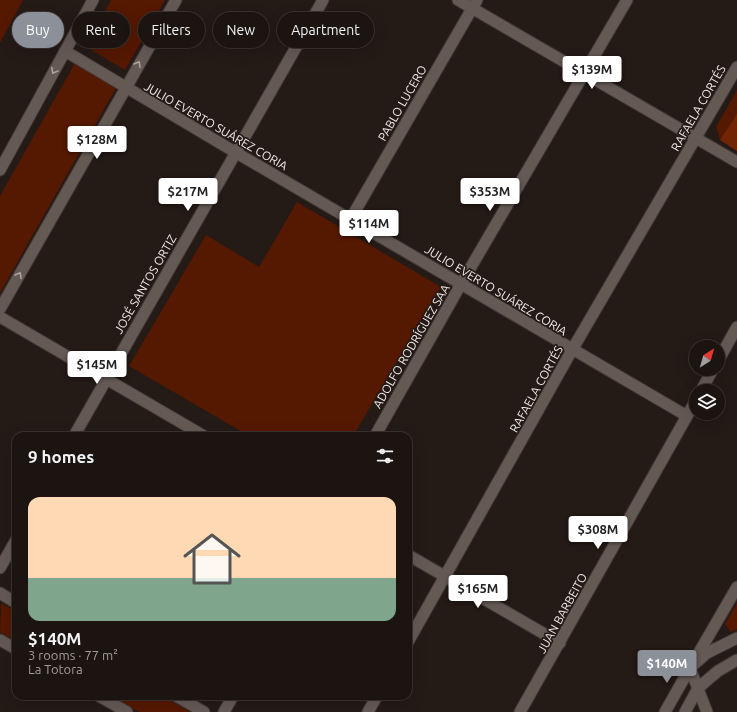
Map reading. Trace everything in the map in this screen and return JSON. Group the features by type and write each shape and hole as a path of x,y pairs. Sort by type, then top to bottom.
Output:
{"street":[{"path":"0,170 93,0"},
{"path":"0,309 176,0"},
{"name":"JOSÉ SANTOS ORTIZ","path":"76,432 323,0"},
{"path":"458,0 474,4 586,73 737,162"},
{"name":"ADOLFO RODRÍGUEZ SAA","path":"377,432 461,284 586,73 627,0"},
{"name":"PABLO LUCERO","path":"350,220 474,4"},
{"name":"JULIO EVERTO SUÁREZ CORIA","path":"65,51 125,88 687,416"},
{"name":"RAFAELA CORTÉS","path":"412,635 572,350 737,67"},
{"path":"0,317 197,432"},
{"path":"725,348 737,327"},
{"name":"JUAN BARBEITO","path":"520,712 689,412"},
{"path":"0,568 12,547"},
{"path":"412,557 560,643"},
{"path":"664,712 737,587"},
{"path":"0,593 12,600"},
{"path":"690,668 707,653 737,638"},
{"path":"0,640 12,647"},
{"path":"685,712 698,688 718,671 737,660"},
{"path":"690,668 707,712"},
{"path":"106,700 127,712"},
{"path":"183,700 204,712"},
{"path":"224,712 231,700"},
{"path":"368,712 375,700"}],"shaded area":[{"path":"0,0 23,0 17,12 12,12 12,21 0,43"},
{"path":"111,0 165,0 158,12 138,12 138,47 125,70 88,48 130,48 130,12 104,12"},
{"path":"75,63 116,88 0,293 0,196"},
{"path":"737,90 737,151 720,140 716,127"},
{"path":"297,202 441,287 355,432 242,432 129,366 206,235 259,267"},
{"path":"1,603 12,610 12,639 0,632"},
{"path":"737,603 737,629 731,632 725,624"},
{"path":"118,700 169,700 190,712 139,712"}],"building":[{"path":"737,114 737,151 720,140"}]}
